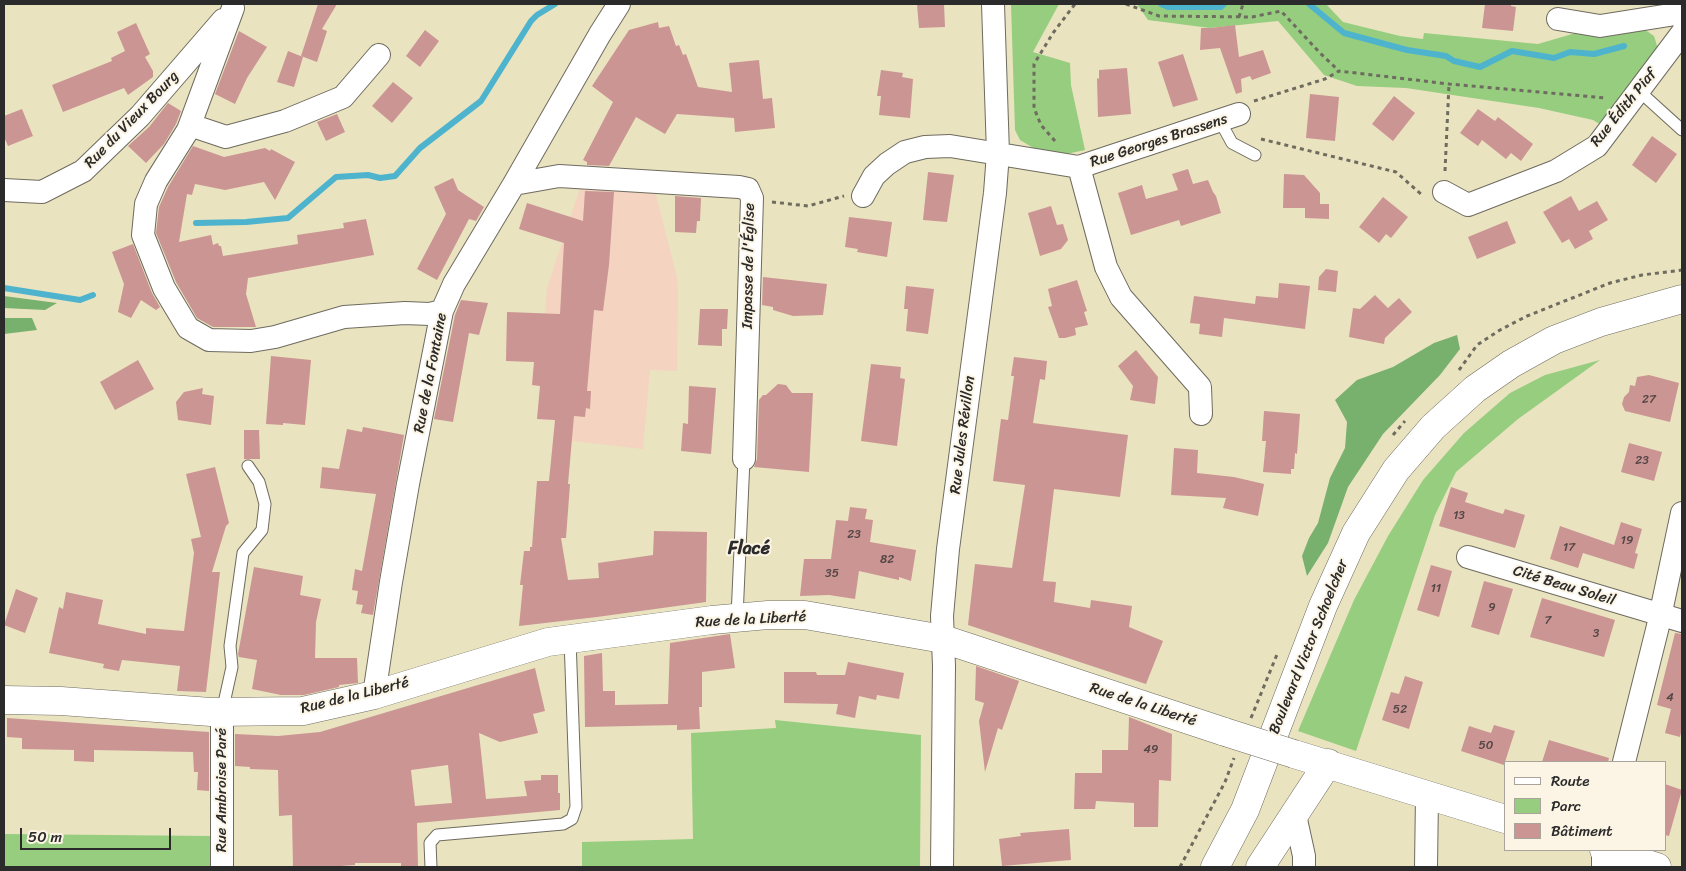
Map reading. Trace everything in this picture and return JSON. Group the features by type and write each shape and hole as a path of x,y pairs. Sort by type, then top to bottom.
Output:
{"street":[{"name":"Rue de la Fontaine","path":"374,695 397,543 442,311 454,284 619,4"},
{"name":"Rue Jules Révillon","path":"942,867 944,666 942,616 948,549 995,193 998,153 993,4"},
{"path":"234,6 190,125 156,181 146,204 144,235 164,288 188,328 209,340 251,341 275,337 344,317 405,313 430,314 442,311"},
{"name":"Rue du Vieux Bourg","path":"4,190 6,192 42,192 83,171 140,116 234,6"},
{"path":"1558,19 1600,26 1682,13"},
{"name":"Rue Édith Piaf","path":"1444,192 1468,205 1556,171 1597,146 1682,33"},
{"path":"190,125 226,137 285,121 343,97 379,55"},
{"name":"Rue Georges Brassens","path":"864,193 874,176 887,164 905,152 925,147 950,146 1079,167 1229,124"},
{"name":"Rue Georges Brassens","path":"1079,167 1106,267 1121,297 1200,387 1201,414"},
{"name":"Impasse de l'Église","path":"514,184 559,176 748,189 752,198 744,459"},
{"name":"Boulevard Victor Schoelcher","path":"1215,867 1245,810 1322,606 1356,534 1396,470 1433,427 1475,390 1511,364 1554,340 1601,322 1682,299"},
{"path":"1624,761 1660,615 1682,513"},
{"name":"Cité Beau Soleil","path":"1468,557 1682,621"},
{"name":"Rue de la Liberté","path":"5,699 222,712 303,711 374,695 548,642 736,617 805,615 942,639 1294,754 1504,819"},
{"name":"Rue Ambroise Paré","path":"222,712 222,867"},
{"path":"1260,867 1328,764"},
{"path":"1426,867 1427,796"},
{"path":"1294,815 1304,856 1304,867"},
{"path":"1603,867 1604,851"},
{"path":"1607,851 1657,867"}],"lane":[{"path":"1635,96 1682,130"},
{"path":"1229,124 1232,144 1255,155"},
{"path":"736,617 744,459"},
{"path":"222,712 232,667 230,646 243,553 262,530 265,504 259,482 248,466"},
{"path":"431,867 430,843 438,835 563,824 572,819 576,807 570,639"}],"path":[{"path":"1075,4 1052,33 1034,64 1034,108 1041,125 1079,167"},
{"path":"1126,4 1159,16 1252,18 1281,11 1339,71 1450,84 1635,96"},
{"path":"1239,17 1243,4"},
{"path":"1339,71 1326,79 1244,104 1229,124 1260,139 1396,172 1422,195 1444,192 1450,84"},
{"path":"752,198 808,206 864,193"}],"shaded area":[{"path":"582,182 654,187 677,277 677,371 650,370 643,449 572,441 564,421 537,419 540,386 532,385 533,370 537,362 506,361 507,334 545,314 547,288"}],"green space":[{"path":"1011,4 1059,4 1033,52 1070,63 1071,85 1085,150 1062,155 1040,152 1020,140 1015,130"},
{"path":"1137,4 1326,4 1343,22 1400,36 1423,39 1424,33 1538,44 1579,32 1641,27 1654,36 1659,52 1603,126 1593,120 1539,108 1406,88 1357,86 1324,75 1278,21 1210,28 1148,20"},
{"path":"4,296 57,303 45,310 4,308"},
{"path":"4,318 32,318 37,330 4,334"},
{"path":"1457,335 1460,349 1440,375 1383,434 1348,487 1328,543 1307,576 1302,556 1309,538 1318,523 1330,478 1345,448 1347,422 1335,400 1357,380 1393,367 1434,343"},
{"path":"1600,360 1518,419 1456,472 1435,515 1356,751 1298,731 1354,600 1388,536 1423,480 1464,433 1510,393 1545,375"},
{"path":"775,720 921,735 920,867 582,867 582,842 693,839 691,733 776,728"},
{"path":"4,834 212,836 212,867 4,867"}],"building":[{"path":"318,4 337,4 322,29 327,31 317,62 301,56"},
{"path":"917,4 944,4 945,27 919,28"},
{"path":"1485,4 1511,4 1511,6 1516,7 1513,31 1482,28"},
{"path":"658,22 659,28 669,26 676,46 679,45 683,55 686,54 698,87 732,92 729,63 759,60 763,99 772,98 775,128 735,132 734,118 677,114 665,134 636,117 609,166 587,165 587,162 583,160 613,102 592,86 629,30"},
{"path":"136,23 150,54 145,57 153,71 153,77 128,95 124,88 63,112 52,85 112,61 111,58 125,51 117,32"},
{"path":"1235,25 1239,57 1263,50 1271,73 1252,80 1250,76 1241,79 1242,92 1236,94 1220,48 1200,50 1201,28"},
{"path":"425,30 439,41 420,67 406,56"},
{"path":"239,31 267,47 247,78 235,104 215,94"},
{"path":"288,51 303,57 294,87 277,82"},
{"path":"1183,54 1198,100 1173,107 1158,62"},
{"path":"1127,68 1131,114 1098,117 1097,78 1099,79 1099,70"},
{"path":"881,70 903,73 902,77 913,79 910,118 879,115 881,96 877,96"},
{"path":"393,82 413,98 392,123 372,106"},
{"path":"1310,94 1339,97 1335,141 1306,138"},
{"path":"1394,96 1415,113 1393,141 1372,124"},
{"path":"168,103 181,111 176,124 164,144 146,163 128,146 149,127"},
{"path":"22,109 33,136 8,146 4,137 4,116"},
{"path":"1478,109 1495,121 1498,117 1533,144 1521,161 1511,153 1506,159 1482,140 1478,146 1460,133"},
{"path":"337,114 345,132 326,141 317,122"},
{"path":"1652,136 1677,154 1656,183 1632,165"},
{"path":"193,146 224,157 265,148 270,151 271,149 295,162 275,200 264,182 225,190 195,184 192,195 187,194 179,242 211,235 213,245 218,243 221,246 223,256 298,244 297,235 344,228 343,223 366,219 374,255 248,278 246,294 256,327 213,327 197,318 176,282 156,233 159,207 168,187"},
{"path":"1188,169 1193,184 1208,180 1216,196 1221,213 1181,226 1179,220 1131,235 1118,193 1142,185 1146,199 1178,190 1172,174"},
{"path":"928,172 954,175 947,222 923,220"},
{"path":"1284,174 1304,175 1320,193 1320,204 1329,204 1329,219 1305,218 1305,208 1283,208"},
{"path":"453,178 458,190 484,207 476,221 469,219 437,280 417,269 446,214 434,187"},
{"path":"585,191 614,192 609,265 603,311 594,310 587,391 591,391 590,409 586,408 585,417 574,416 568,484 570,484 566,538 561,538 568,580 599,578 598,563 653,555 654,531 707,532 706,602 519,626 523,585 520,585 524,551 530,551 530,547 532,547 537,481 549,481 555,420 537,419 540,386 532,385 534,362 506,361 507,312 560,314 564,243 519,229 527,203 583,221"},
{"path":"675,196 701,198 700,221 697,221 696,233 675,232"},
{"path":"1571,196 1579,211 1597,201 1608,220 1589,231 1593,239 1575,249 1569,239 1562,243 1543,212"},
{"path":"1383,197 1408,217 1391,238 1386,234 1379,243 1359,227"},
{"path":"1051,206 1057,225 1063,224 1068,240 1061,249 1040,256 1028,213"},
{"path":"849,217 892,222 887,257 857,252 858,249 845,247"},
{"path":"1507,221 1516,243 1477,259 1468,237"},
{"path":"133,244 152,293 160,307 156,310 141,300 131,318 118,312 124,284 112,252"},
{"path":"1326,269 1338,271 1336,292 1318,290 1319,277"},
{"path":"763,277 827,284 823,315 793,316 773,310 773,307 762,305"},
{"path":"1077,280 1087,311 1084,312 1088,325 1075,328 1076,335 1059,338 1048,307 1052,306 1048,289"},
{"path":"1279,283 1310,286 1305,329 1224,318 1222,337 1199,334 1200,324 1190,323 1194,296 1255,304 1256,296 1278,298"},
{"path":"906,286 934,289 928,334 906,331 908,309 904,309"},
{"path":"1375,295 1388,308 1399,298 1412,312 1385,338 1384,344 1349,337 1353,308 1360,309"},
{"path":"461,300 488,303 479,335 469,333 453,422 434,419 455,315"},
{"path":"700,309 728,309 727,329 722,329 722,346 698,345"},
{"path":"1136,350 1158,377 1155,404 1130,400 1133,386 1118,366"},
{"path":"271,356 311,360 305,425 266,424"},
{"path":"1014,357 1047,361 1045,380 1040,379 1033,423 1128,435 1120,497 1054,489 1043,581 1056,582 1054,602 1090,608 1091,600 1132,606 1129,627 1163,641 1146,684 968,625 975,564 1012,568 1025,485 993,481 1001,419 1008,420 1014,376 1011,376"},
{"path":"138,360 154,389 115,410 100,382"},
{"path":"871,364 901,367 900,378 905,379 897,446 861,441"},
{"path":"1649,375 1679,383 1670,422 1625,411 1622,404 1624,397 1629,392 1630,385 1635,386 1637,377"},
{"path":"778,384 786,385 792,393 813,393 809,472 754,467 757,459 759,400"},
{"path":"689,386 716,388 711,454 681,451 683,423 688,424"},
{"path":"203,388 202,394 214,396 211,425 178,420 176,402 184,392"},
{"path":"1264,411 1300,414 1297,454 1295,453 1294,469 1291,469 1291,474 1263,472 1266,441 1262,441"},
{"path":"363,427 404,435 373,615 361,613 363,605 356,604 358,591 352,590 355,569 362,571 376,494 320,488 322,467 339,469 347,429 362,432"},
{"path":"244,430 259,430 260,459 244,459"},
{"path":"1629,443 1662,452 1654,481 1621,472"},
{"path":"1174,448 1198,450 1197,473 1234,477 1264,484 1258,516 1223,508 1226,498 1171,495"},
{"path":"215,467 229,523 226,526 212,572 220,572 206,692 177,691 180,666 122,660 119,671 103,668 104,664 49,653 59,607 63,609 66,592 103,600 98,624 146,634 146,628 184,631 194,553 191,539 201,537 186,474"},
{"path":"1451,487 1468,493 1465,502 1503,514 1505,509 1525,515 1515,548 1439,526"},
{"path":"850,507 867,509 865,519 873,520 870,542 916,550 911,581 899,577 899,580 859,571 855,599 829,595 800,596 804,559 831,559 836,520 848,521"},
{"path":"1621,522 1642,529 1635,553 1638,554 1634,569 1583,553 1578,568 1550,559 1560,526 1614,545"},
{"path":"1431,565 1452,571 1439,617 1417,610"},
{"path":"254,567 303,576 300,595 321,599 316,622 315,658 357,658 358,683 339,685 339,687 304,695 281,695 252,689 257,660 239,657 238,654"},
{"path":"1484,581 1513,589 1499,635 1471,627"},
{"path":"16,589 38,598 25,633 4,625"},
{"path":"1542,598 1615,620 1604,657 1530,637"},
{"path":"1675,633 1682,634 1682,728 1680,737 1665,733 1671,709 1657,705"},
{"path":"730,634 735,668 702,672 702,707 699,707 700,729 677,730 677,725 585,727 584,656 602,653 603,691 615,691 615,705 668,704 670,643"},
{"path":"848,662 904,673 899,699 877,695 876,700 859,696 855,718 836,714 838,704 784,703 784,672 816,672 817,675 845,675"},
{"path":"976,666 1019,681 1002,730 998,728 985,772 979,721 984,703 975,700"},
{"path":"535,668 545,711 533,714 538,733 500,742 479,733 486,799 527,796 524,781 541,780 541,775 558,775 560,810 417,823 418,867 401,867 401,863 355,863 355,865 341,867 293,867 292,815 279,816 278,770 250,769 250,767 235,766 235,734 278,736 320,732","holes":["448,765 452,803 415,806 411,770"]},
{"path":"1405,676 1423,682 1409,729 1382,720 1391,692 1399,694"},
{"path":"1129,717 1172,734 1171,781 1159,780 1158,827 1134,827 1134,803 1096,801 1095,809 1074,809 1075,773 1102,773 1102,750 1128,750"},
{"path":"7,718 209,732 209,791 197,790 198,772 194,772 193,752 94,750 94,762 74,761 74,750 22,749 22,738 7,737"},
{"path":"1494,725 1515,731 1504,765 1461,751 1469,726 1491,733"},
{"path":"1549,740 1609,758 1608,761 1542,761"},
{"path":"1666,784 1682,790 1669,836 1666,835"},
{"path":"1069,829 1071,860 1002,866 999,839 1021,836 1020,833"}],"waterway":[{"path":"196,223 246,222 288,218 336,177 368,175 380,178 395,176 420,148 481,101 531,21 555,4"},
{"path":"1161,4 1168,7 1221,7 1224,4"},
{"path":"1309,4 1344,33 1407,50 1446,56 1454,61 1480,67 1512,51 1554,58 1570,52 1594,54 1624,46"},
{"path":"4,288 80,300 93,295"}],"district":[{"name":"Flacé","path":"749,549"}]}
